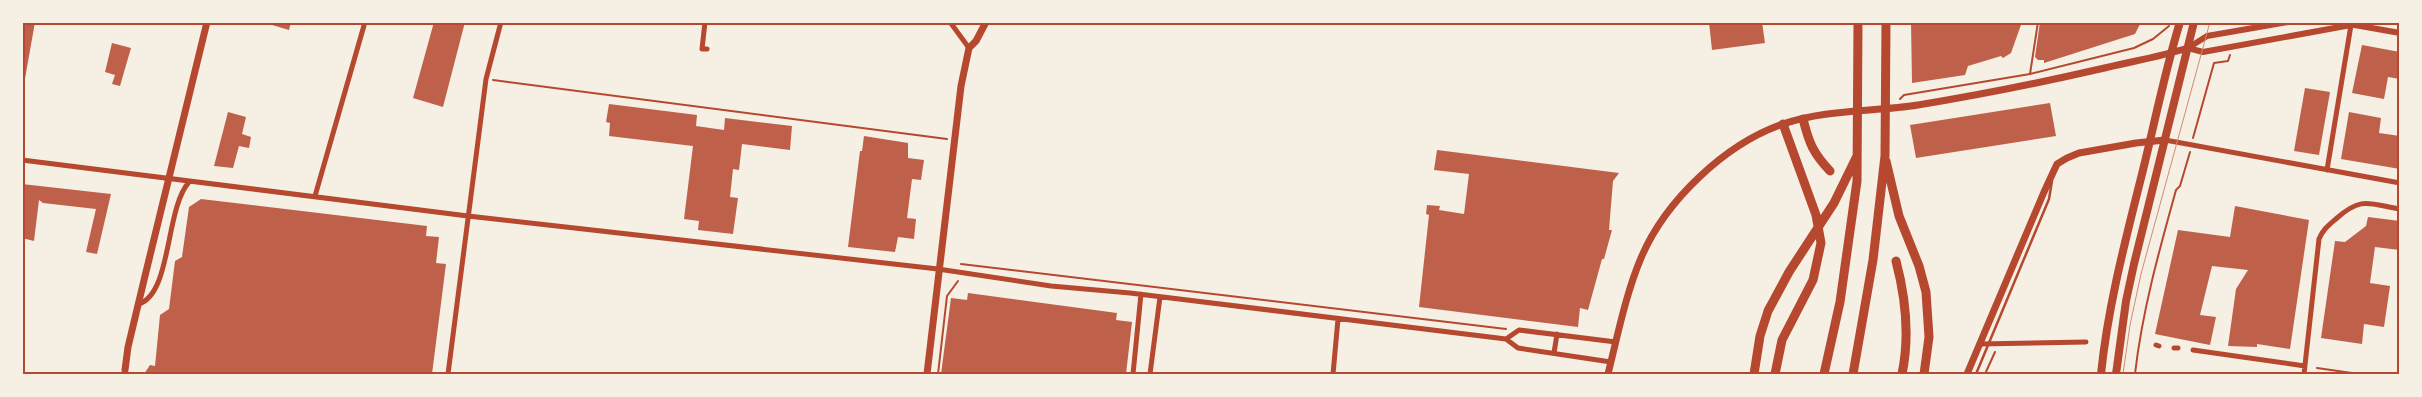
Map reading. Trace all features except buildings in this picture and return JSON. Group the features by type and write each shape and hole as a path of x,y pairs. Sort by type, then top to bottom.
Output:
{"highway":[{"path":"1824,374 1840,302 1858,154 1858,22"},
{"path":"1853,374 1873,260 1885,156 1886,22"},
{"path":"1803,119 1809,144 1816,156 1830,171"},
{"path":"1775,374 1782,340 1818,265 1820,231 1783,124"},
{"path":"1754,374 1760,336 1768,311 1789,272 1829,210 1858,154"},
{"path":"1885,156 1899,216 1919,266 1926,292 1929,337 1924,374"},
{"path":"1896,261 1905,301 1907,327 1906,356 1902,374"}],"main road":[{"path":"125,370 128,347 207,22"},
{"path":"927,374 961,86 969,48 976,41 986,22"},
{"path":"2116,374 2134,264 2194,22"},
{"path":"2101,374 2111,308 2148,142 2171,53 2176,24"},
{"path":"1608,374 1641,258 1662,222 1690,186 1715,162 1754,138 1783,124 1803,119 1892,108 2029,85 2188,48"},
{"path":"1967,374 2052,173 2058,164 2080,153 2165,140"}],"street":[{"path":"315,196 365,22"},
{"path":"448,374 486,79 501,22"},
{"path":"705,22 702,49 707,49"},
{"path":"950,22 969,48"},
{"path":"2188,48 2207,36 2288,22"},
{"path":"2188,48 2203,52 2348,24 2400,33"},
{"path":"2327,170 2348,24"},
{"path":"2165,140 2400,183"},
{"path":"22,160 468,216 938,269 1051,286 1142,294 1506,339 1518,348 1611,362"},
{"path":"139,304 147,301 157,286 179,200 189,182"},
{"path":"2304,374 2319,239 2322,231 2357,203 2400,209"},
{"path":"1133,374 1142,294"},
{"path":"1150,374 1160,297"},
{"path":"1333,374 1338,319"},
{"path":"1506,339 1519,330 1616,342"},
{"path":"1554,353 1557,334"},
{"path":"1979,344 2086,342"},
{"path":"2193,350 2305,366"}],"lane":[{"path":"1976,374 2050,199 2052,173"}],"path":[{"path":"2029,85 2038,22"},
{"path":"1892,108 1904,95 2030,74 2134,48 2153,39 2166,26 2176,24"},
{"path":"2192,141 2214,63 2228,61 2230,54"},
{"path":"486,79 954,140"},
{"path":"2135,374 2140,333 2154,272 2176,190 2180,186 2190,150"},
{"path":"962,262 1519,330"},
{"path":"938,374 947,296 958,283"},
{"path":"1985,374 1995,351"},
{"path":"2317,368 2359,374"}],"tram line":[{"path":"2123,374 2130,325 2141,274 2210,22"}]}
